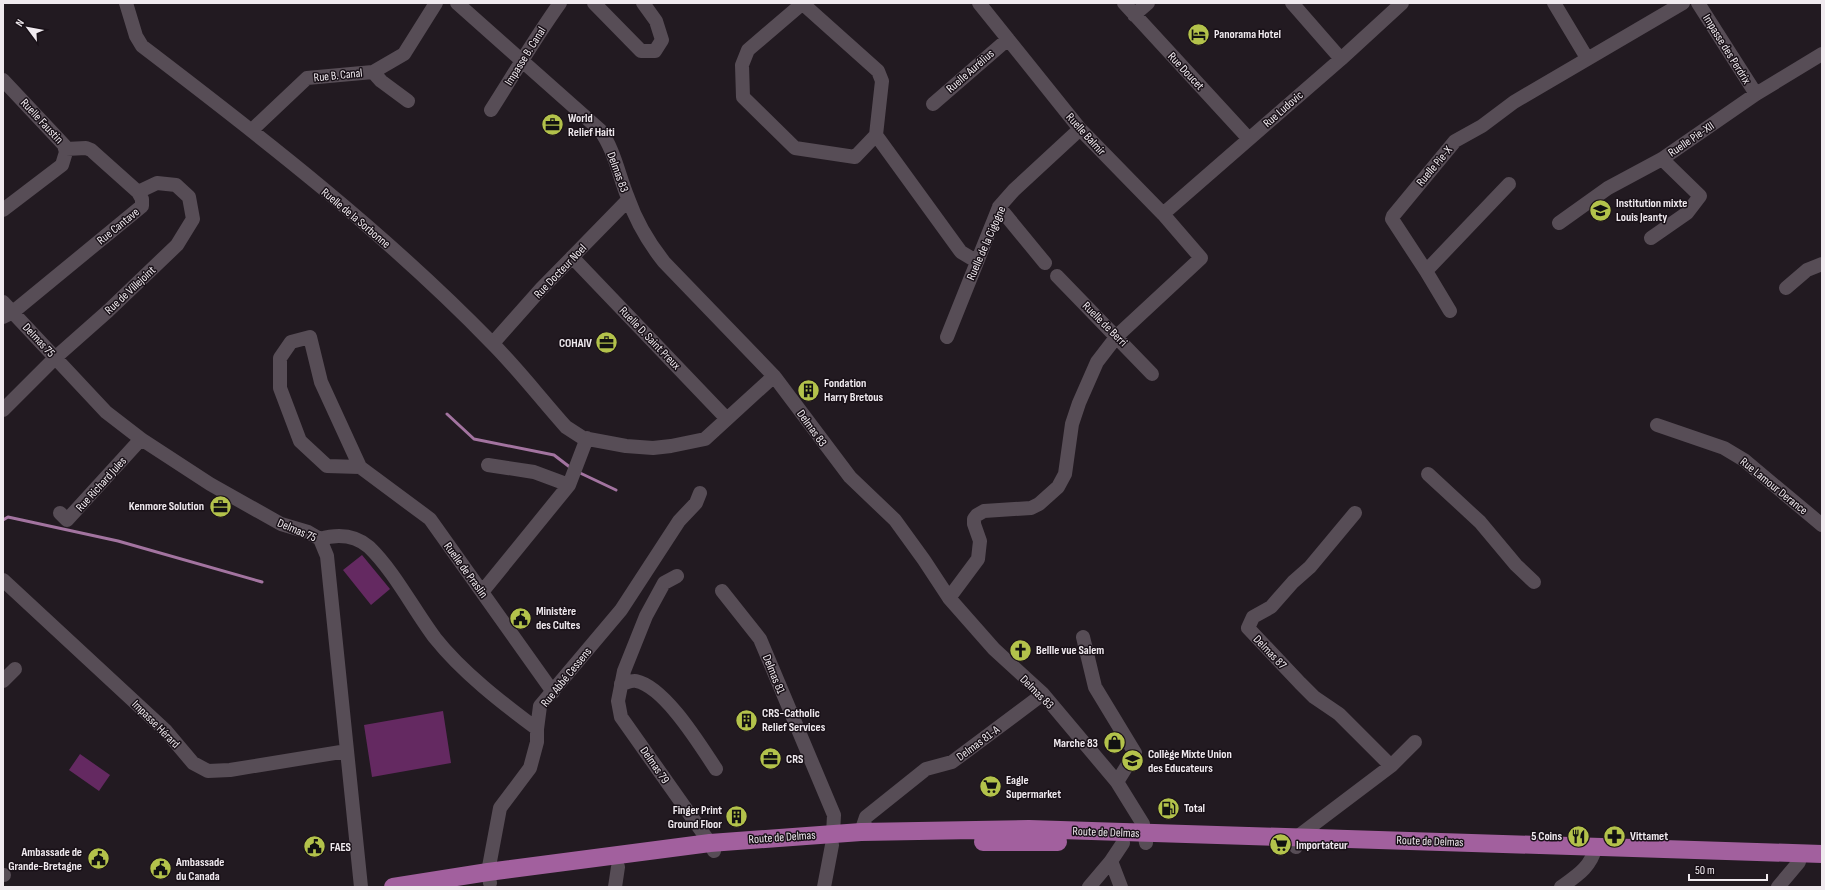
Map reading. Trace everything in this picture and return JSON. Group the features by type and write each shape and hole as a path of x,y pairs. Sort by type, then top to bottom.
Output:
{"main road":[{"name":"Route de Delmas","path":"833,839 862,832 1028,829 1145,838 1595,851 1822,854"},
{"name":"Route de Delmas","path":"470,887 489,878 712,847 833,839 1123,843 1145,838"},
{"name":"Route de Delmas","path":"393,887 618,867 712,847"},
{"name":"Route de Delmas","path":"1595,851 1822,863"}],"street":[{"name":"Ruelle de la Sorbonne","path":"126,3 136,36 142,46 252,130 390,246 493,343 566,427 575,434 626,446 653,448 705,439 727,419"},
{"name":"Rue B. Canal","path":"252,130 308,78 373,72 404,54 436,3"},
{"name":"Delmas 83","path":"457,3 600,130 606,139 628,200 653,248 664,262 774,376 842,467 894,520 924,560 949,598 999,654 1043,694 1117,782 1143,824 1145,838"},
{"name":"Impasse B. Canal","path":"491,110 522,62 540,30 560,3"},
{"path":"594,3 641,51 654,51 662,40 656,22 644,3"},
{"path":"803,3 878,71 882,81 876,135 855,156 796,148 743,97 742,64 748,50 803,3"},
{"name":"Ruelle Balmir","path":"979,3 1080,129 1163,214 1201,258 1117,336"},
{"name":"Rue Doucet","path":"1124,3 1249,139"},
{"path":"1134,15 1148,3"},
{"path":"1292,3 1341,59"},
{"name":"Rue Ludovic","path":"1163,214 1341,59 1402,3"},
{"path":"1554,3 1587,58"},
{"name":"Ruelle Pie-X","path":"1450,311 1393,223 1393,216 1455,141 1482,126 1514,102 1683,3"},
{"name":"Impasse des Perdrix","path":"1698,3 1756,94"},
{"name":"Ruelle Aurélius","path":"933,104 1008,39"},
{"name":"Ruelle Pie-XII","path":"1559,223 1608,188 1662,159 1756,94 1822,54"},
{"path":"373,72 380,81 408,101"},
{"name":"Ruelle Faustin","path":"3,80 59,139 66,149 65,158 62,165 3,210"},
{"name":"Ruelle de la Cigogne","path":"947,337 999,207 1014,190 1080,129"},
{"path":"876,135 961,252 976,262"},
{"name":"Rue Cantave","path":"8,314 142,206 142,199 138,192 91,150 86,148 66,149"},
{"path":"1651,238 1687,213 1700,196 1662,159"},
{"name":"Rue de Villejoint","path":"3,410 56,357 108,311 177,245 193,219 189,197 176,185 157,183 138,192"},
{"path":"1426,272 1509,184"},
{"name":"Rue Docteur Noel","path":"493,343 572,257 628,200"},
{"path":"999,207 1045,263"},
{"name":"Ruelle D. Saint Preux","path":"572,257 727,419"},
{"path":"1786,288 1807,270 1822,264"},
{"name":"Ruelle de Berri","path":"1056,276 1117,336 1152,374"},
{"name":"Delmas 75","path":"3,302 8,314 56,357 106,412 141,440 210,484 281,524 308,532 320,539 327,556 361,887"},
{"path":"949,598 978,559 980,541 974,519 977,515 984,511 1031,508 1047,498 1058,487 1065,474 1072,424 1078,403 1097,362 1117,336"},
{"path":"310,337 321,382 360,467 327,466 300,441 280,388 280,358 291,342 310,337"},
{"path":"727,419 774,376"},
{"name":"Rue Lamour Derance","path":"1657,425 1724,448 1744,460 1822,525"},
{"path":"482,592 569,485 587,438"},
{"name":"Rue Richard Jules","path":"60,513 68,520 141,440"},
{"path":"488,465 534,472 569,485"},
{"name":"Ruelle de Praslin","path":"360,467 430,519 553,692"},
{"path":"1428,474 1480,522 1516,565 1534,582"},
{"name":"Rue Abbé Cessens","path":"489,878 500,808 530,768 537,742 540,706 621,610 679,521 696,503 700,493"},
{"name":"Delmas 87","path":"1355,513 1310,567 1293,582 1271,607 1253,617 1248,628 1314,697 1339,714 1391,766"},
{"path":"320,539 330,536 350,536 368,547 391,574 448,654 510,709 537,729"},
{"name":"Delmas 79","path":"676,576 664,583 660,588 646,616 623,678 618,701 621,717 712,847"},
{"name":"Impasse Hérard","path":"3,580 166,731 193,763 208,771 230,770 347,751"},
{"name":"Delmas 81","path":"722,591 760,639 834,815 833,839 824,887"},
{"path":"1083,636 1095,687 1135,753 1117,782"},
{"path":"3,681 15,669"},
{"path":"623,678 648,685 663,697 716,770"},
{"name":"Delmas 81-A","path":"862,832 866,817 926,769 952,762 1043,694"},
{"path":"1296,842 1391,766 1415,742"},
{"path":"1089,887 1112,861 1123,843"},
{"path":"1561,887 1586,868 1595,851"},
{"path":"1112,861 1121,887"},
{"path":"1778,887 1799,862"},
{"path":"615,887 618,867"}],"shaded area":[{"path":"362,555 390,589 371,605 343,570"},
{"path":"443,711 451,763 372,777 364,725"},
{"path":"80,754 110,775 99,791 69,770"}],"waterway":[{"path":"447,414 474,439 554,455 571,468"},
{"path":"578,472 616,490"},
{"path":"3,520 8,517 118,541 262,582"}],"place":[{"name":"Panorama Hotel","path":"1199,34"},
{"name":"World Relief Haiti","path":"552,125"},
{"name":"Institution mixte Louis Jeanty","path":"1601,210"},
{"name":"COHAIV","path":"607,343"},
{"name":"Fondation Harry Bretous","path":"808,390"},
{"name":"Kenmore Solution","path":"220,506"},
{"name":"Ministère des Cultes","path":"521,618"},
{"name":"Bellle vue Salem","path":"1020,650"},
{"name":"CRS-Catholic Relief Services","path":"746,720"},
{"name":"Marche 83","path":"1114,743"},
{"name":"CRS","path":"771,759"},
{"name":"Collège Mixte Union des Educateurs","path":"1133,761"},
{"name":"Eagle Supermarket","path":"991,787"},
{"name":"Total","path":"1169,808"},
{"name":"Finger Print Ground Floor","path":"737,817"},
{"name":"5 Coins","path":"1578,836"},
{"name":"Vittamet","path":"1615,836"},
{"name":"Importateur","path":"1281,845"},
{"name":"FAES","path":"314,847"},
{"name":"Ambassade de Grande-Bretagne","path":"98,859"},
{"name":"Ambassade du Canada","path":"160,869"}]}
